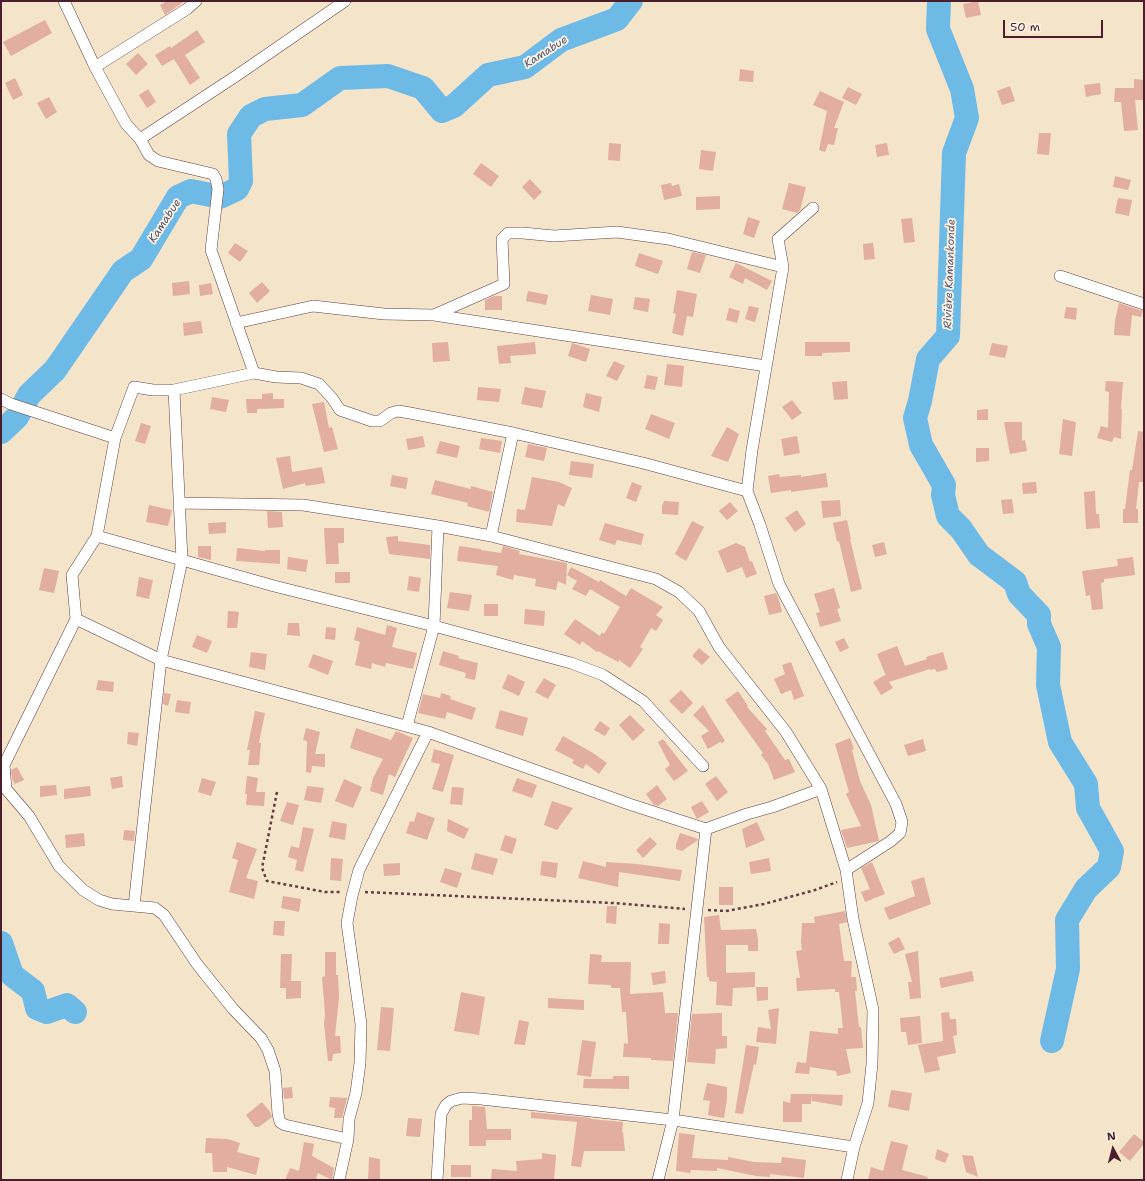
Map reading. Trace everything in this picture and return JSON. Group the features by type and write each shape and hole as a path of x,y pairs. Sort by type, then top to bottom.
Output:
{"street":[{"path":"64,1 95,67 126,124 140,138 149,155 158,161 213,174 216,179 218,189 211,250 254,373"},
{"path":"95,67 187,9 196,1"},
{"path":"140,138 236,76 345,1"},
{"path":"813,208 778,239 783,267 752,450 747,491 780,584 896,804 902,822 900,833 847,874"},
{"path":"434,315 504,284 502,238 508,233 554,236 617,232 668,239 783,267"},
{"path":"1060,276 1144,304"},
{"path":"236,323 313,306 384,314 434,315 766,366"},
{"path":"348,1139 285,1125 280,1122 278,1114 275,1071 268,1050 261,1038 233,1009 196,964 164,915 155,908 112,904 99,900 83,890 59,866 29,816 6,789 4,766 76,619 72,575 97,536 115,438 134,387 153,390 174,390 254,373 276,377 301,378 318,384 332,398 340,410 372,421 380,421 391,413 398,411 513,433 643,463 747,491"},
{"path":"134,906 161,660 182,560 174,390"},
{"path":"1,399 11,404 115,438"},
{"path":"491,536 513,433"},
{"path":"179,504 304,505 491,536 656,579 679,592 699,611 719,647 786,732 821,789 847,874 853,919 872,1010 872,1064 868,1103 854,1147 847,1180"},
{"path":"407,726 434,626 438,526"},
{"path":"97,536 274,586 434,626 571,663 603,675 643,701 703,766"},
{"path":"76,619 161,660 428,732 629,804 706,829 821,789"},
{"path":"339,1180 348,1139 349,1119 356,1093 360,1063 361,1024 347,923 359,870 428,732"},
{"path":"658,1180 673,1120 706,829"},
{"path":"437,1180 441,1114 446,1105 451,1101 462,1098 673,1120 854,1147"}],"path":[{"path":"277,792 262,868 267,881 325,892 614,903 726,911 764,904 816,890 847,874"}],"building":[{"path":"167,1 185,1 165,15 160,5"},
{"path":"978,1 981,15 966,18 963,4"},
{"path":"45,20 52,33 11,56 3,42"},
{"path":"197,30 205,42 185,55 200,78 190,85 174,59 162,66 155,55 170,46 171,48"},
{"path":"138,53 148,64 136,75 126,64"},
{"path":"740,69 754,71 753,82 739,81"},
{"path":"15,78 23,95 13,100 5,83"},
{"path":"1134,79 1144,80 1144,100 1135,100 1138,130 1124,131 1121,102 1114,102 1115,88 1134,88"},
{"path":"1100,83 1101,94 1086,97 1084,85"},
{"path":"1010,86 1015,101 1002,105 997,91"},
{"path":"848,87 862,94 856,105 842,98"},
{"path":"148,89 156,102 147,108 139,95"},
{"path":"820,91 844,102 834,128 838,128 834,145 828,144 825,152 819,150 827,111 813,105"},
{"path":"49,97 57,112 46,119 37,103"},
{"path":"1039,133 1051,133 1049,155 1037,154"},
{"path":"609,143 621,144 620,161 608,160"},
{"path":"887,143 889,155 877,157 875,145"},
{"path":"701,150 716,152 713,171 699,169"},
{"path":"481,163 499,176 491,187 473,174"},
{"path":"1115,176 1131,180 1128,190 1113,187"},
{"path":"530,179 542,192 534,200 522,187"},
{"path":"671,183 672,186 679,184 682,196 664,200 661,185"},
{"path":"789,183 806,187 800,210 797,213 782,209"},
{"path":"720,196 720,209 696,210 696,197"},
{"path":"1118,198 1132,200 1129,216 1115,213"},
{"path":"748,217 760,221 754,238 743,234"},
{"path":"912,218 915,242 904,243 901,219"},
{"path":"235,243 248,251 240,262 228,253"},
{"path":"873,243 875,259 864,260 863,244"},
{"path":"692,252 706,255 700,273 687,269"},
{"path":"639,253 663,261 658,274 635,266"},
{"path":"736,263 772,281 767,290 745,278 743,284 729,277"},
{"path":"189,281 190,294 173,296 172,283"},
{"path":"262,282 270,291 257,303 249,293"},
{"path":"211,283 213,294 200,296 199,285"},
{"path":"677,290 697,294 693,317 687,316 683,336 672,333 676,314 673,313"},
{"path":"528,291 548,295 546,305 526,301"},
{"path":"591,295 613,299 610,315 588,311"},
{"path":"494,296 502,296 502,310 485,310 485,300"},
{"path":"635,297 650,299 648,312 633,309"},
{"path":"1119,303 1143,311 1141,317 1132,315 1130,336 1114,335 1115,320"},
{"path":"749,306 759,308 755,322 745,319"},
{"path":"1066,307 1077,308 1076,320 1064,318"},
{"path":"729,308 740,311 737,323 726,320"},
{"path":"201,321 203,333 184,336 183,323"},
{"path":"448,342 450,361 433,362 432,343"},
{"path":"535,342 536,354 510,356 511,363 499,364 497,346"},
{"path":"805,342 850,342 850,352 822,353 822,356 805,356"},
{"path":"572,343 590,349 586,362 568,356"},
{"path":"992,343 1008,346 1005,358 989,355"},
{"path":"614,361 625,366 617,381 606,376"},
{"path":"667,364 684,366 682,387 664,385"},
{"path":"647,375 658,377 655,390 644,388"},
{"path":"847,381 848,399 834,400 832,382"},
{"path":"1106,381 1123,382 1121,439 1114,437 1112,442 1097,438 1101,426 1108,428 1109,392 1105,391"},
{"path":"478,387 501,389 499,402 477,400"},
{"path":"525,387 546,391 542,408 521,404"},
{"path":"273,393 273,399 284,399 284,408 257,409 257,413 247,413 246,399 262,399 262,394"},
{"path":"586,393 602,397 599,412 583,407"},
{"path":"212,397 229,400 226,412 210,409"},
{"path":"792,400 802,413 792,420 782,407"},
{"path":"324,402 329,428 332,427 338,449 324,452 312,404"},
{"path":"988,409 988,420 977,420 977,410"},
{"path":"651,414 675,423 669,439 645,429"},
{"path":"1063,419 1076,422 1072,456 1059,454"},
{"path":"1004,422 1022,422 1022,441 1025,440 1027,451 1010,454"},
{"path":"141,423 151,426 145,444 135,441"},
{"path":"727,427 739,434 728,462 711,456"},
{"path":"1138,431 1144,432 1144,482 1139,482 1136,509 1138,509 1138,523 1123,523 1123,509 1125,509 1130,470 1132,470"},
{"path":"423,436 425,447 408,450 406,439"},
{"path":"797,436 800,453 784,456 781,439"},
{"path":"481,438 502,441 500,453 479,449"},
{"path":"440,441 460,446 457,458 436,453"},
{"path":"528,444 547,448 544,461 525,457"},
{"path":"976,448 989,448 989,461 976,462"},
{"path":"290,456 292,472 322,467 325,483 306,486 305,483 283,489 276,458"},
{"path":"571,461 594,464 592,478 569,475"},
{"path":"826,473 828,487 771,493 768,476 779,474 780,477 801,475 801,477"},
{"path":"392,475 408,478 406,489 390,486"},
{"path":"532,477 559,482 572,488 564,507 558,504 552,526 516,522 517,509 525,510"},
{"path":"435,480 471,489 471,486 493,492 489,512 467,506 468,503 431,494"},
{"path":"632,482 642,486 636,502 626,498"},
{"path":"1036,482 1037,493 1023,494 1022,483"},
{"path":"1095,491 1096,514 1099,514 1100,528 1086,529 1084,492"},
{"path":"1012,499 1014,513 1003,514 1001,500"},
{"path":"840,500 841,516 823,518 821,501"},
{"path":"664,501 679,502 678,515 662,514 662,506"},
{"path":"730,502 738,511 727,520 719,511"},
{"path":"149,505 172,510 168,526 146,522"},
{"path":"797,510 806,524 795,532 785,518"},
{"path":"267,511 282,512 283,527 268,528"},
{"path":"847,520 862,589 851,592 839,541 837,542 833,523"},
{"path":"692,521 704,527 686,561 675,554"},
{"path":"226,522 226,533 209,534 208,523"},
{"path":"605,523 644,534 641,545 617,540 615,545 599,540"},
{"path":"324,528 344,528 344,543 338,543 339,564 326,564"},
{"path":"398,536 398,541 430,545 430,559 389,554 386,537"},
{"path":"884,542 887,554 875,557 872,545"},
{"path":"736,543 745,547 750,562 752,561 757,574 746,578 742,567 727,573 718,551"},
{"path":"198,546 211,546 211,560 198,557"},
{"path":"459,546 501,553 503,546 520,551 519,554 567,563 566,585 558,581 556,590 535,586 536,579 514,575 513,580 496,575 498,566 457,561"},
{"path":"237,548 265,551 280,550 280,564 236,561"},
{"path":"288,557 308,560 306,572 287,569"},
{"path":"1133,557 1135,575 1104,579 1104,582 1101,583 1103,609 1092,610 1090,595 1086,596 1082,571 1118,566 1117,559"},
{"path":"571,567 599,582 600,580 626,596 631,588 663,607 656,615 663,620 656,631 651,628 640,647 643,649 630,668 619,660 618,662 598,651 597,652 582,641 580,645 564,634 575,619 600,636 602,632 604,634 620,607 590,589 586,596 572,589 577,581 567,575"},
{"path":"44,568 59,571 54,593 39,590"},
{"path":"335,572 350,572 350,583 335,583"},
{"path":"409,576 421,578 419,592 407,590"},
{"path":"139,577 153,580 149,599 136,596"},
{"path":"834,588 840,608 837,609 841,621 820,627 816,613 820,612 814,594"},
{"path":"450,592 472,595 469,611 447,608"},
{"path":"776,593 782,612 769,615 764,596"},
{"path":"484,604 498,604 498,616 484,616"},
{"path":"525,609 545,611 544,626 524,624"},
{"path":"228,611 239,612 237,628 227,628"},
{"path":"288,623 299,623 300,636 287,635"},
{"path":"387,625 397,628 392,647 417,653 413,669 386,663 385,667 372,663 371,669 355,665 360,642 354,640 357,627 385,635"},
{"path":"326,627 336,628 335,640 325,639"},
{"path":"197,635 212,641 207,653 192,647"},
{"path":"844,638 849,648 840,652 835,642"},
{"path":"897,646 905,666 943,652 948,669 937,672 935,669 930,669 889,682 893,688 881,695 873,682 885,675 886,676 877,654"},
{"path":"699,648 710,657 702,665 692,656"},
{"path":"443,651 459,656 458,658 478,663 475,680 465,678 466,673 439,665"},
{"path":"251,652 267,654 265,670 249,667"},
{"path":"313,654 333,661 328,675 308,667"},
{"path":"791,662 804,696 794,700 791,690 781,694 774,679 785,674 782,665"},
{"path":"508,674 525,682 519,696 502,688"},
{"path":"544,678 556,685 548,699 535,692"},
{"path":"98,680 114,682 113,692 96,690"},
{"path":"681,690 693,703 682,714 669,701"},
{"path":"738,691 748,706 747,707 767,729 765,731 785,760 789,759 795,772 774,780 768,764 761,755 763,753 725,700"},
{"path":"164,693 171,694 168,706 163,704"},
{"path":"441,693 451,696 450,699 476,708 472,720 447,712 445,719 418,713 423,694 440,698"},
{"path":"177,700 191,702 189,714 175,712"},
{"path":"703,705 725,741 722,743 720,742 708,749 701,736 709,731 693,715"},
{"path":"500,710 528,718 523,736 495,728"},
{"path":"255,711 265,713 259,743 261,743 259,765 248,765 250,750 247,750"},
{"path":"630,715 645,730 633,741 619,725"},
{"path":"600,721 610,728 605,736 594,730"},
{"path":"306,728 320,732 315,754 325,754 325,767 312,766 311,773 306,772 307,741 303,740"},
{"path":"356,728 391,740 396,731 413,738 395,777 389,774 383,795 370,791 373,778 383,759 350,748"},
{"path":"128,732 139,733 137,746 127,744"},
{"path":"563,736 593,753 607,763 599,774 586,764 583,769 572,763 574,760 555,750"},
{"path":"850,738 854,749 852,750 860,781 871,805 879,841 847,848 841,830 861,826 846,794 849,792 835,744"},
{"path":"663,739 688,771 674,781 665,769 670,765 658,742"},
{"path":"923,739 926,751 908,756 904,745"},
{"path":"434,749 454,755 443,792 432,789 440,764 431,762"},
{"path":"17,767 24,780 15,784 12,779 11,770"},
{"path":"122,776 123,787 112,789 110,778"},
{"path":"247,776 258,778 256,792 265,792 264,806 246,805 247,794 245,794"},
{"path":"716,776 728,792 717,801 705,784"},
{"path":"202,778 216,782 211,796 198,792"},
{"path":"517,778 537,785 532,798 512,791"},
{"path":"344,779 362,787 353,808 335,801"},
{"path":"56,785 57,795 40,797 40,786"},
{"path":"657,785 667,799 658,806 654,805 646,794"},
{"path":"90,786 91,796 64,799 64,789"},
{"path":"307,786 324,788 321,803 304,800"},
{"path":"452,787 464,788 462,805 450,804"},
{"path":"552,801 573,808 557,830 544,825"},
{"path":"702,801 709,812 697,819 691,807"},
{"path":"287,802 299,805 293,825 280,821"},
{"path":"417,812 435,818 427,840 406,833 410,821 414,822"},
{"path":"448,819 469,829 464,839 447,831"},
{"path":"332,821 347,824 345,840 329,837"},
{"path":"757,822 765,840 746,848 742,829"},
{"path":"303,827 314,829 303,872 295,870 297,860 288,857 291,846 299,848"},
{"path":"124,830 135,831 134,841 123,840"},
{"path":"84,833 85,846 66,848 65,835"},
{"path":"680,833 698,840 682,851 676,849 676,844"},
{"path":"505,835 517,839 512,854 500,850"},
{"path":"650,837 657,844 643,858 636,850"},
{"path":"237,842 257,849 246,878 258,881 254,899 229,892 238,860 232,858"},
{"path":"475,853 498,859 493,875 471,869"},
{"path":"331,858 343,859 341,881 330,880"},
{"path":"769,858 771,871 751,874 749,862"},
{"path":"542,861 558,863 556,878 540,875"},
{"path":"583,861 606,867 606,862 637,864 682,870 680,881 619,872 618,887 578,878"},
{"path":"872,862 885,894 865,902 861,892 870,889 861,868"},
{"path":"400,863 400,875 384,876 383,864"},
{"path":"445,868 462,873 457,888 440,882"},
{"path":"924,877 931,904 889,920 884,908 915,896 911,881"},
{"path":"719,887 733,887 733,905 719,905"},
{"path":"283,896 301,899 299,912 281,908"},
{"path":"607,906 617,906 616,924 606,923"},
{"path":"845,911 847,922 839,924 844,961 852,961 851,977 856,977 857,991 855,991 863,1048 846,1049 851,1073 837,1076 836,1071 810,1067 809,1074 795,1073 797,1062 806,1063 810,1031 838,1034 838,1028 843,1028 839,992 835,992 835,989 797,991 796,978 800,978 796,951 802,950 802,923 815,923 814,917"},
{"path":"719,915 721,930 756,929 758,939 758,951 748,951 748,945 726,945 726,973 755,972 755,987 733,988 732,1006 716,1005 717,982 709,981 709,977 707,977 704,917"},
{"path":"274,921 285,921 284,936 273,935"},
{"path":"659,923 670,924 669,944 658,944"},
{"path":"899,937 905,949 894,954 888,943"},
{"path":"918,951 921,998 910,999 908,982 912,982 905,954"},
{"path":"325,952 336,952 336,975 338,975 339,998 335,1036 340,1036 341,1053 333,1054 332,1061 328,1061 324,1024 325,1014 322,977 325,976"},
{"path":"281,954 292,954 291,981 301,981 301,998 286,999 286,988 280,988"},
{"path":"590,954 602,955 601,962 631,962 630,994 663,992 665,1013 678,1013 673,1061 651,1060 651,1058 623,1057 624,1043 628,1044 626,1012 622,1012 620,988 611,988 611,985 588,984"},
{"path":"665,971 666,983 653,985 651,973"},
{"path":"972,971 974,981 941,988 939,978"},
{"path":"756,987 768,987 768,1000 757,1001"},
{"path":"461,992 485,997 479,1035 454,1031"},
{"path":"548,998 584,1000 584,1010 548,1008"},
{"path":"381,1007 394,1008 390,1051 377,1050"},
{"path":"779,1008 776,1044 756,1042 758,1027 771,1029 768,1010"},
{"path":"949,1012 950,1019 956,1019 957,1035 953,1036 956,1053 937,1057 940,1070 925,1073 918,1045 943,1041 941,1013"},
{"path":"722,1013 722,1036 727,1036 727,1048 716,1049 715,1064 687,1062 692,1014"},
{"path":"920,1016 922,1043 908,1045 906,1032 901,1032 900,1018"},
{"path":"519,1020 529,1022 525,1045 514,1044"},
{"path":"582,1040 596,1042 591,1077 577,1075"},
{"path":"746,1045 759,1047 756,1065 754,1064 743,1114 735,1113"},
{"path":"613,1076 629,1076 629,1089 583,1088 584,1079 613,1079"},
{"path":"707,1083 727,1087 724,1118 708,1115 710,1101 703,1100"},
{"path":"292,1087 293,1098 284,1099 283,1088"},
{"path":"891,1090 912,1093 909,1111 888,1107"},
{"path":"791,1094 812,1094 811,1104 802,1104 802,1122 783,1122 783,1101 790,1103"},
{"path":"812,1094 843,1095 842,1106 812,1101"},
{"path":"330,1097 347,1098 342,1118 334,1118 335,1108 329,1107"},
{"path":"262,1102 271,1113 272,1117 259,1127 255,1127 246,1115"},
{"path":"472,1106 485,1107 487,1129 511,1129 511,1140 486,1140 486,1146 469,1146 469,1120 472,1120"},
{"path":"531,1112 623,1122 622,1133 623,1132 625,1151 584,1151 581,1167 571,1166 577,1122 531,1118"},
{"path":"408,1118 422,1119 420,1137 406,1136"},
{"path":"679,1133 695,1135 692,1158 728,1160 728,1157 754,1162 781,1163 782,1157 806,1160 804,1178 770,1174 770,1177 756,1176 717,1168 717,1171 691,1170 690,1173 676,1171"},
{"path":"1134,1134 1144,1142 1144,1144 1130,1161 1119,1152"},
{"path":"206,1138 227,1139 240,1143 237,1152 260,1158 256,1175 227,1167 227,1172 213,1172 212,1153 205,1153"},
{"path":"891,1141 908,1145 902,1170 928,1177 927,1180 868,1180 871,1167 883,1171"},
{"path":"304,1142 314,1144 312,1156 334,1168 332,1180 318,1173 316,1178 319,1180 285,1180 290,1168 299,1171"},
{"path":"937,1149 949,1154 945,1163 935,1159"},
{"path":"542,1153 556,1155 554,1180 491,1180 492,1169 517,1171 516,1161 542,1159"},
{"path":"962,1155 973,1156 978,1177 966,1172"},
{"path":"369,1157 380,1159 380,1180 368,1180"},
{"path":"451,1165 471,1165 471,1177 451,1177"}],"waterway":[{"name":"Kamabue","path":"1,432 17,417 29,395 55,370 123,271 141,259 178,197 191,191 220,197 237,189 241,181 239,134 251,116 265,109 302,105 340,78 388,76 423,88 442,111 454,106 488,75 525,67 561,40 617,19 631,1"},
{"name":"Rivière Kamankonde","path":"939,1 938,29 962,89 967,118 954,153 948,336 928,359 920,401 915,418 921,445 944,485 943,495 948,516 961,529 979,555 1015,582 1019,594 1039,615 1039,624 1049,647 1048,685 1060,742 1086,784 1088,808 1112,851 1109,867 1086,889 1067,920 1068,969 1052,1041"},
{"name":"Kamabue","path":"1,943 12,975 33,991 37,1008 47,1012 67,1005 75,1012"}]}
